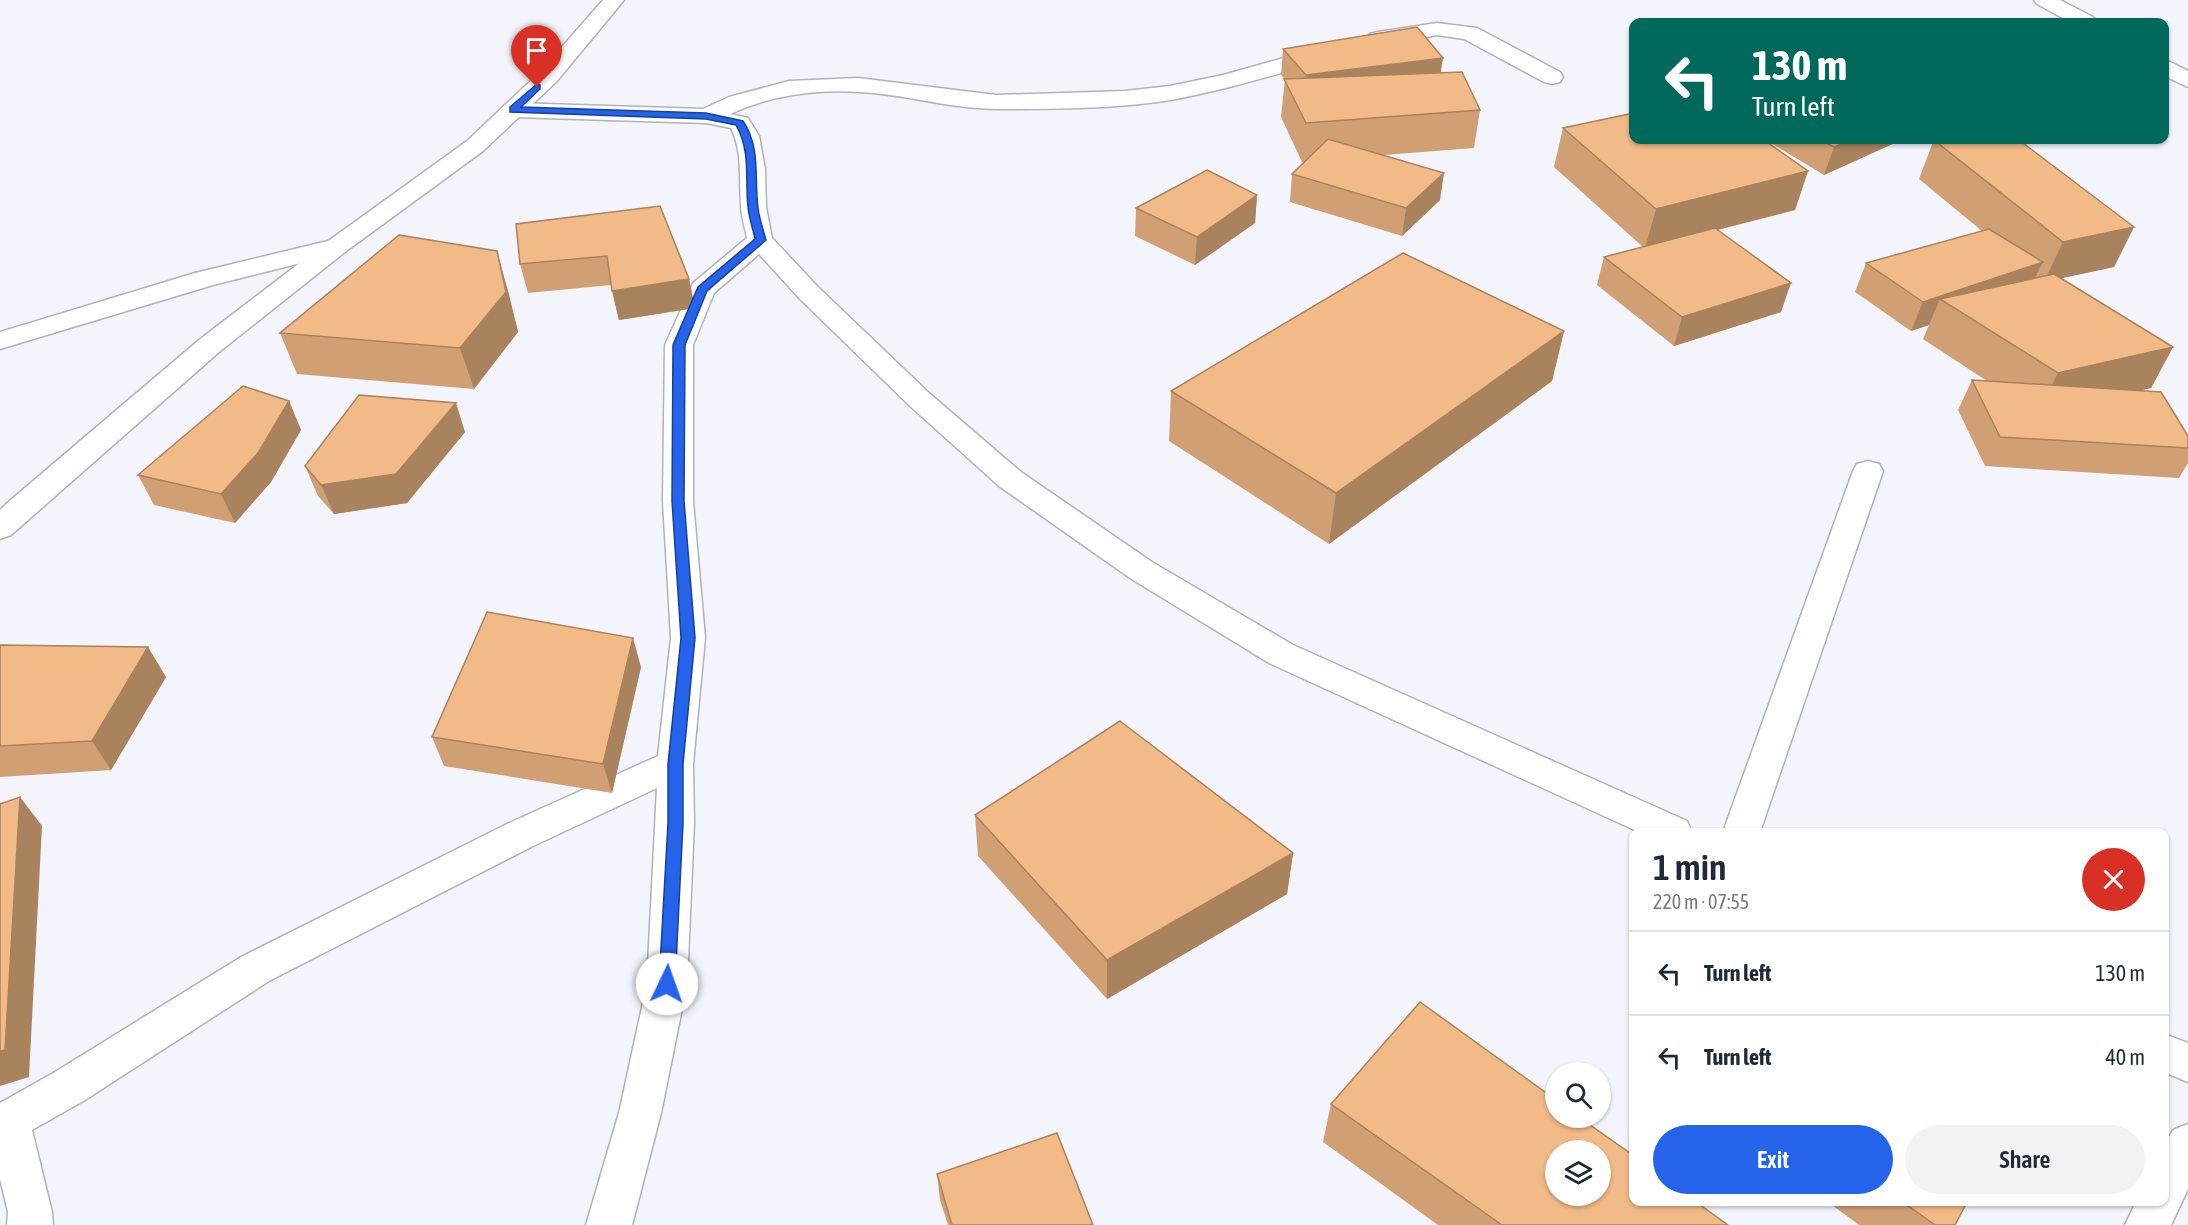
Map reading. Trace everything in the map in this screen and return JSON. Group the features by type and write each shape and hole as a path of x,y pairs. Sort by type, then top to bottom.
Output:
{"street":[{"path":"0,528 209,346 336,247 475,146 549,76 614,0"},
{"path":"2044,0 2078,18"},
{"path":"706,116 737,102 789,88 847,85 996,102 1125,98 1170,93 1227,81 1391,35 1437,29 1469,33 1552,77"},
{"path":"2169,69 2188,80"},
{"path":"513,110 706,116 740,123 747,136 753,169 753,207 760,240 809,293 903,383 1010,479 1141,570 1281,654 1665,828"},
{"path":"609,1225 640,1113 667,984 675,823 675,764 688,638 678,501 679,345 702,289 760,240"},
{"path":"0,341 204,279 336,247"},
{"path":"1743,828 1868,471"},
{"path":"30,1225 30,1212 4,1123 70,1086 255,969 520,835 675,764"},
{"path":"2169,1054 2188,1063"},
{"path":"2169,1181 2188,1144"},
{"path":"2148,1225 2157,1206"}],"building":[{"path":"1417,27 1443,58 1306,75 1283,49"},
{"path":"1462,72 1480,110 1306,123 1284,79"},
{"path":"1629,114 1629,144 1770,144 1808,171 1656,209 1563,128"},
{"path":"1328,139 1444,173 1406,208 1292,174"},
{"path":"1939,144 2024,144 2134,227 2063,242"},
{"path":"1207,170 1257,195 1197,237 1136,208"},
{"path":"660,206 689,279 612,291 607,256 520,264 516,224"},
{"path":"1715,228 1791,283 1682,317 1604,257"},
{"path":"1989,229 2043,262 1923,302 1866,263"},
{"path":"399,235 497,251 506,292 460,348 280,333"},
{"path":"1403,253 1564,331 1336,493 1171,391"},
{"path":"2054,274 2173,347 2058,373 1940,299"},
{"path":"1972,380 2161,392 2188,436 2188,448 2000,437"},
{"path":"243,386 289,401 258,453 221,494 138,475"},
{"path":"359,395 456,403 396,474 321,485 305,466"},
{"path":"487,612 633,638 603,764 432,737"},
{"path":"0,645 148,647 92,741 0,746"},
{"path":"1120,721 1293,853 1107,960 975,815"},
{"path":"20,797 5,1050 0,1051 0,804"},
{"path":"1420,1002 1545,1092 1545,1128 1594,1128 1629,1152 1629,1206 1702,1206 1728,1225 1502,1225 1331,1104"},
{"path":"1057,1133 1093,1225 952,1225 937,1174"},
{"path":"1909,1206 1965,1206 1955,1225 1935,1225"}],"route":[{"path":"537,87 513,110 706,116 740,123 747,136 753,169 753,207 760,240 702,289 679,345 678,501 688,638 675,764 675,823 667,984"}]}
